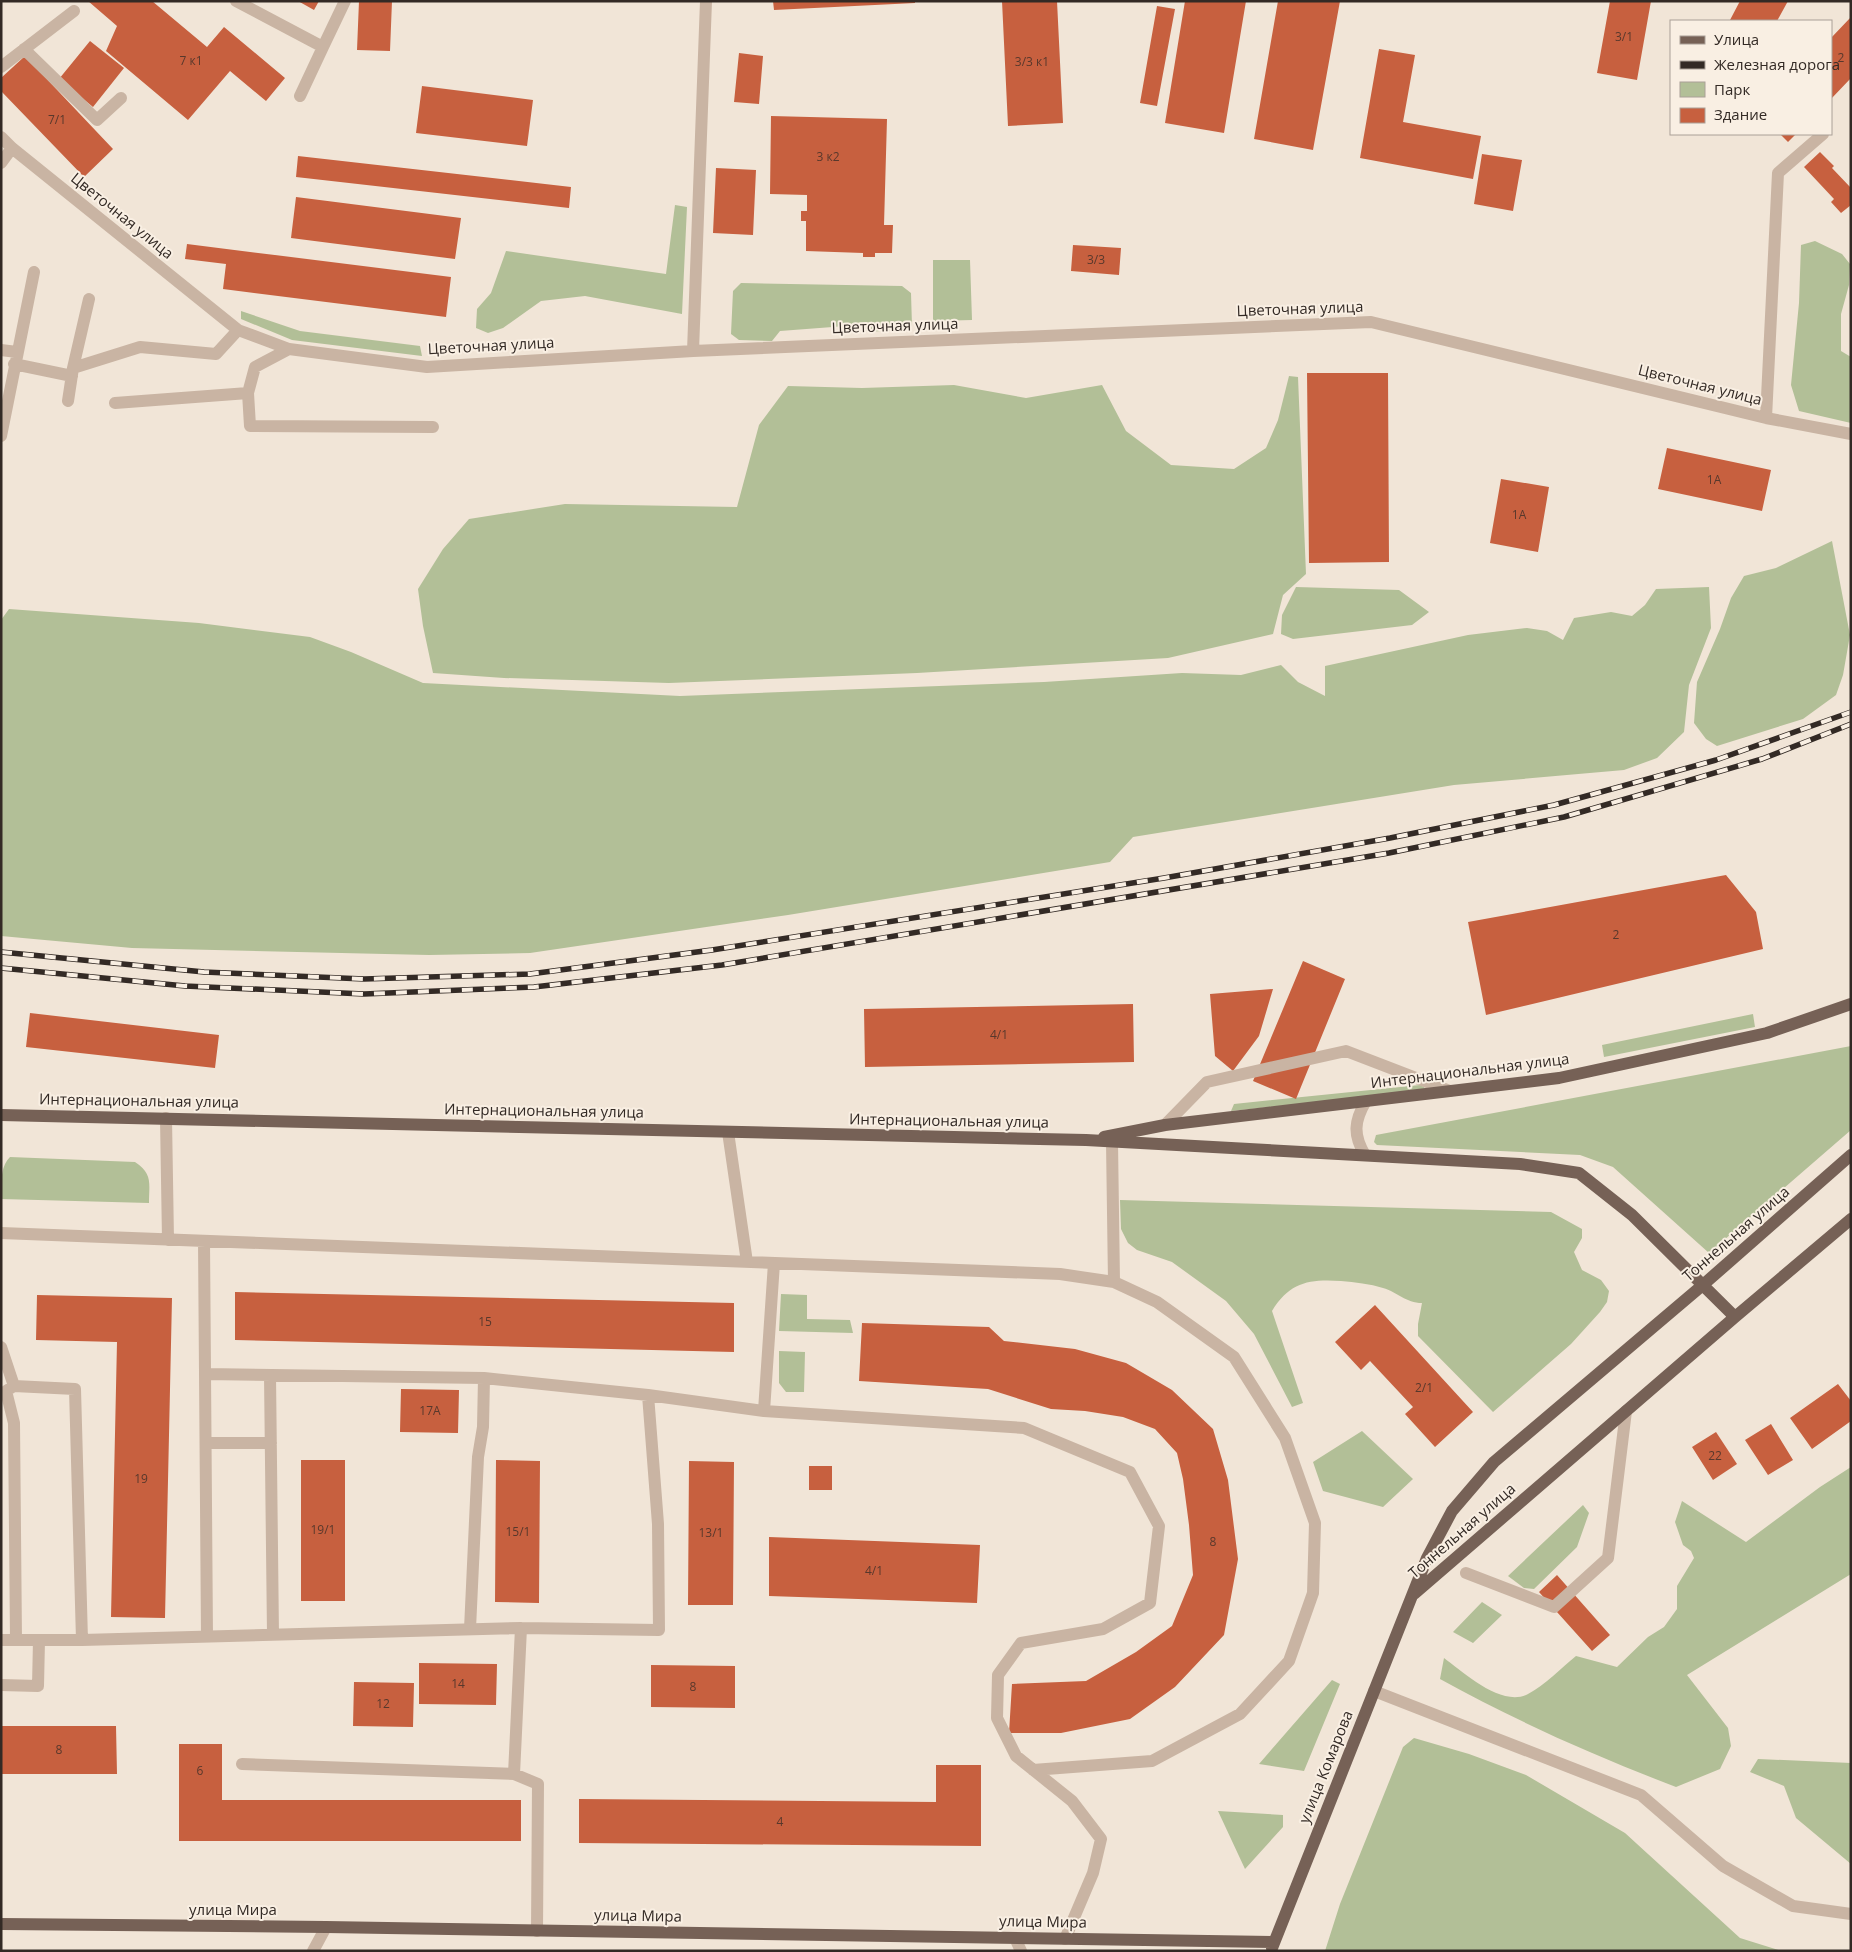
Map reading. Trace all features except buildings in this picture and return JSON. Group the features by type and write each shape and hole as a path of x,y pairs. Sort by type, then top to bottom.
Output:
{"main road":[{"name":"Интернациональная улица","path":"1086,1140 1165,1125 1559,1078 1767,1033 1851,1004"},
{"name":"Интернациональная улица","path":"1,1115 1086,1140 1520,1164 1579,1173 1632,1214 1735,1316"},
{"name":"Тоннельная улица","path":"1412,1596 1427,1558 1452,1511 1494,1462 1704,1284 1851,1156"},
{"name":"Тоннельная улица","path":"1412,1596 1735,1316 1851,1220"},
{"name":"улица Комарова","path":"1272,1947 1412,1596"},
{"name":"улица Мира","path":"1,1924 1015,1938 1272,1947"}],"street":[{"path":"236,1 322,47"},
{"path":"300,96 345,1"},
{"path":"694,351 706,1"},
{"path":"1,67 74,11"},
{"path":"24,49 97,120 121,98"},
{"path":"1766,418 1778,173 1822,135"},
{"name":"Цветочная улица","path":"1,137 12,148 238,330 289,349 427,367 694,351 1371,322 1766,418 1851,434"},
{"path":"1,163 12,148"},
{"path":"1,436 15,358 34,272"},
{"path":"68,401 72,372 89,299"},
{"path":"1,350 15,358 72,372 140,347 216,354 238,330"},
{"path":"289,349 255,367 248,393 250,426 433,428"},
{"path":"115,402 248,393"},
{"path":"1165,1125 1207,1082 1346,1051 1450,1091"},
{"path":"1365,1155 1357,1134 1356,1121 1366,1101"},
{"path":"166,1118 168,1240"},
{"path":"728,1132 747,1262"},
{"path":"1112,1142 1114,1282"},
{"path":"1,1233 1060,1274 1114,1282 1157,1302 1234,1357 1285,1438 1315,1523 1313,1593 1289,1661 1240,1714 1152,1761 1033,1770"},
{"path":"204,1241 207,1637"},
{"path":"764,1411 774,1263"},
{"path":"1,1347 14,1423 16,1640"},
{"path":"205,1374 484,1378 648,1395 764,1411 1024,1428 1130,1472 1159,1526 1150,1603 1103,1629 1021,1643 998,1676 997,1718 1016,1756 1072,1801 1101,1840 1093,1873 1065,1939"},
{"path":"270,1375 272,1635"},
{"path":"470,1630 478,1457 483,1427 484,1378"},
{"path":"7,1390 75,1389 82,1640"},
{"path":"1,1640 82,1640 521,1628 658,1630 658,1524 648,1395"},
{"path":"1466,1573 1554,1607 1608,1558 1626,1411"},
{"path":"206,1444 271,1443"},
{"path":"514,1774 521,1628"},
{"path":"1,1685 38,1686 39,1640"},
{"path":"1374,1691 1641,1796 1723,1866 1793,1906 1851,1914"},
{"path":"242,1764 514,1774 538,1784 537,1930"},
{"path":"313,1951 326,1927"},
{"path":"1015,1938 1021,1951"}],"green space":[{"path":"675,205 687,207 682,314 585,296 541,301 503,328 488,333 476,328 477,309 491,293 506,251 666,274"},
{"path":"1815,241 1842,254 1850,264 1849,285 1841,314 1841,351 1851,357 1851,423 1799,411 1791,385 1799,303 1801,245"},
{"path":"933,260 970,260 972,320 933,321"},
{"path":"741,283 902,286 911,293 912,326 907,329 868,332 859,325 780,331 772,341 739,340 731,334 733,291"},
{"path":"241,311 300,331 420,346 422,356 292,340 241,319"},
{"path":"1289,376 1298,377 1306,574 1283,595 1273,634 1168,658 917,673 669,683 504,678 433,673 423,626 418,589 443,549 469,519 565,504 737,507 759,425 788,386 862,388 954,385 1026,398 1102,385 1126,431 1171,465 1234,469 1266,448 1278,420"},
{"path":"1832,541 1850,635 1843,675 1836,695 1803,719 1717,746 1706,739 1694,723 1697,682 1731,598 1744,576 1776,568"},
{"path":"1296,587 1399,590 1429,612 1412,625 1293,639 1281,634 1282,615"},
{"path":"1709,587 1711,628 1689,685 1684,732 1657,758 1624,770 1454,785 1133,837 1110,862 788,915 530,953 429,955 132,948 1,936 1,620 9,609 199,623 310,637 351,652 423,683 680,696 1044,682 1182,673 1241,675 1281,665 1298,682 1325,696 1325,666 1468,635 1527,628 1547,631 1563,640 1574,618 1611,612 1632,616 1645,605 1656,589"},
{"path":"1753,1014 1755,1027 1604,1057 1602,1045"},
{"path":"1851,1046 1851,1130 1709,1253 1613,1167 1580,1155 1377,1145 1374,1142 1376,1135"},
{"path":"1420,1085 1426,1091 1231,1111 1234,1104"},
{"path":"10,1157 135,1162 145,1171 149,1180 149,1203 1,1199 1,1182 4,1166"},
{"path":"1120,1200 1551,1212 1582,1229 1582,1238 1574,1252 1582,1270 1601,1280 1609,1291 1607,1302 1571,1344 1493,1412 1418,1336 1422,1303 1416,1303 1383,1288 1362,1283 1319,1281 1301,1284 1286,1294 1272,1311 1303,1403 1292,1407 1254,1334 1226,1301 1172,1262 1137,1250 1128,1243 1121,1229"},
{"path":"781,1294 807,1295 807,1319 850,1320 853,1333 779,1331"},
{"path":"779,1351 805,1352 804,1392 786,1392 779,1383"},
{"path":"1362,1431 1413,1479 1383,1507 1323,1491 1313,1462"},
{"path":"1851,1467 1851,1574 1687,1675 1728,1728 1731,1746 1720,1769 1676,1787 1556,1737 1440,1679 1444,1658 1483,1687 1507,1696 1518,1697 1528,1694 1541,1686 1576,1656 1617,1667 1648,1637 1664,1627 1677,1609 1677,1586 1694,1558 1691,1551 1683,1545 1675,1522 1682,1501 1746,1542 1820,1487"},
{"path":"1583,1505 1589,1513 1577,1547 1534,1589 1524,1588 1508,1576"},
{"path":"1482,1602 1502,1615 1473,1643 1453,1632"},
{"path":"1332,1680 1340,1684 1304,1771 1259,1764"},
{"path":"1414,1738 1469,1754 1526,1775 1625,1833 1740,1938 1782,1951 1325,1951 1340,1904 1403,1747"},
{"path":"1758,1759 1851,1763 1851,1864 1796,1818 1784,1786 1750,1772"},
{"path":"1218,1811 1283,1815 1283,1827 1245,1869"}],"railway":[{"path":"1,952 204,972 364,979 530,974 712,950 1164,878 1390,838 1554,805 1716,760 1851,712"},
{"path":"1,968 185,986 364,994 534,987 722,965 1389,853 1564,817 1762,759 1851,724"}]}
